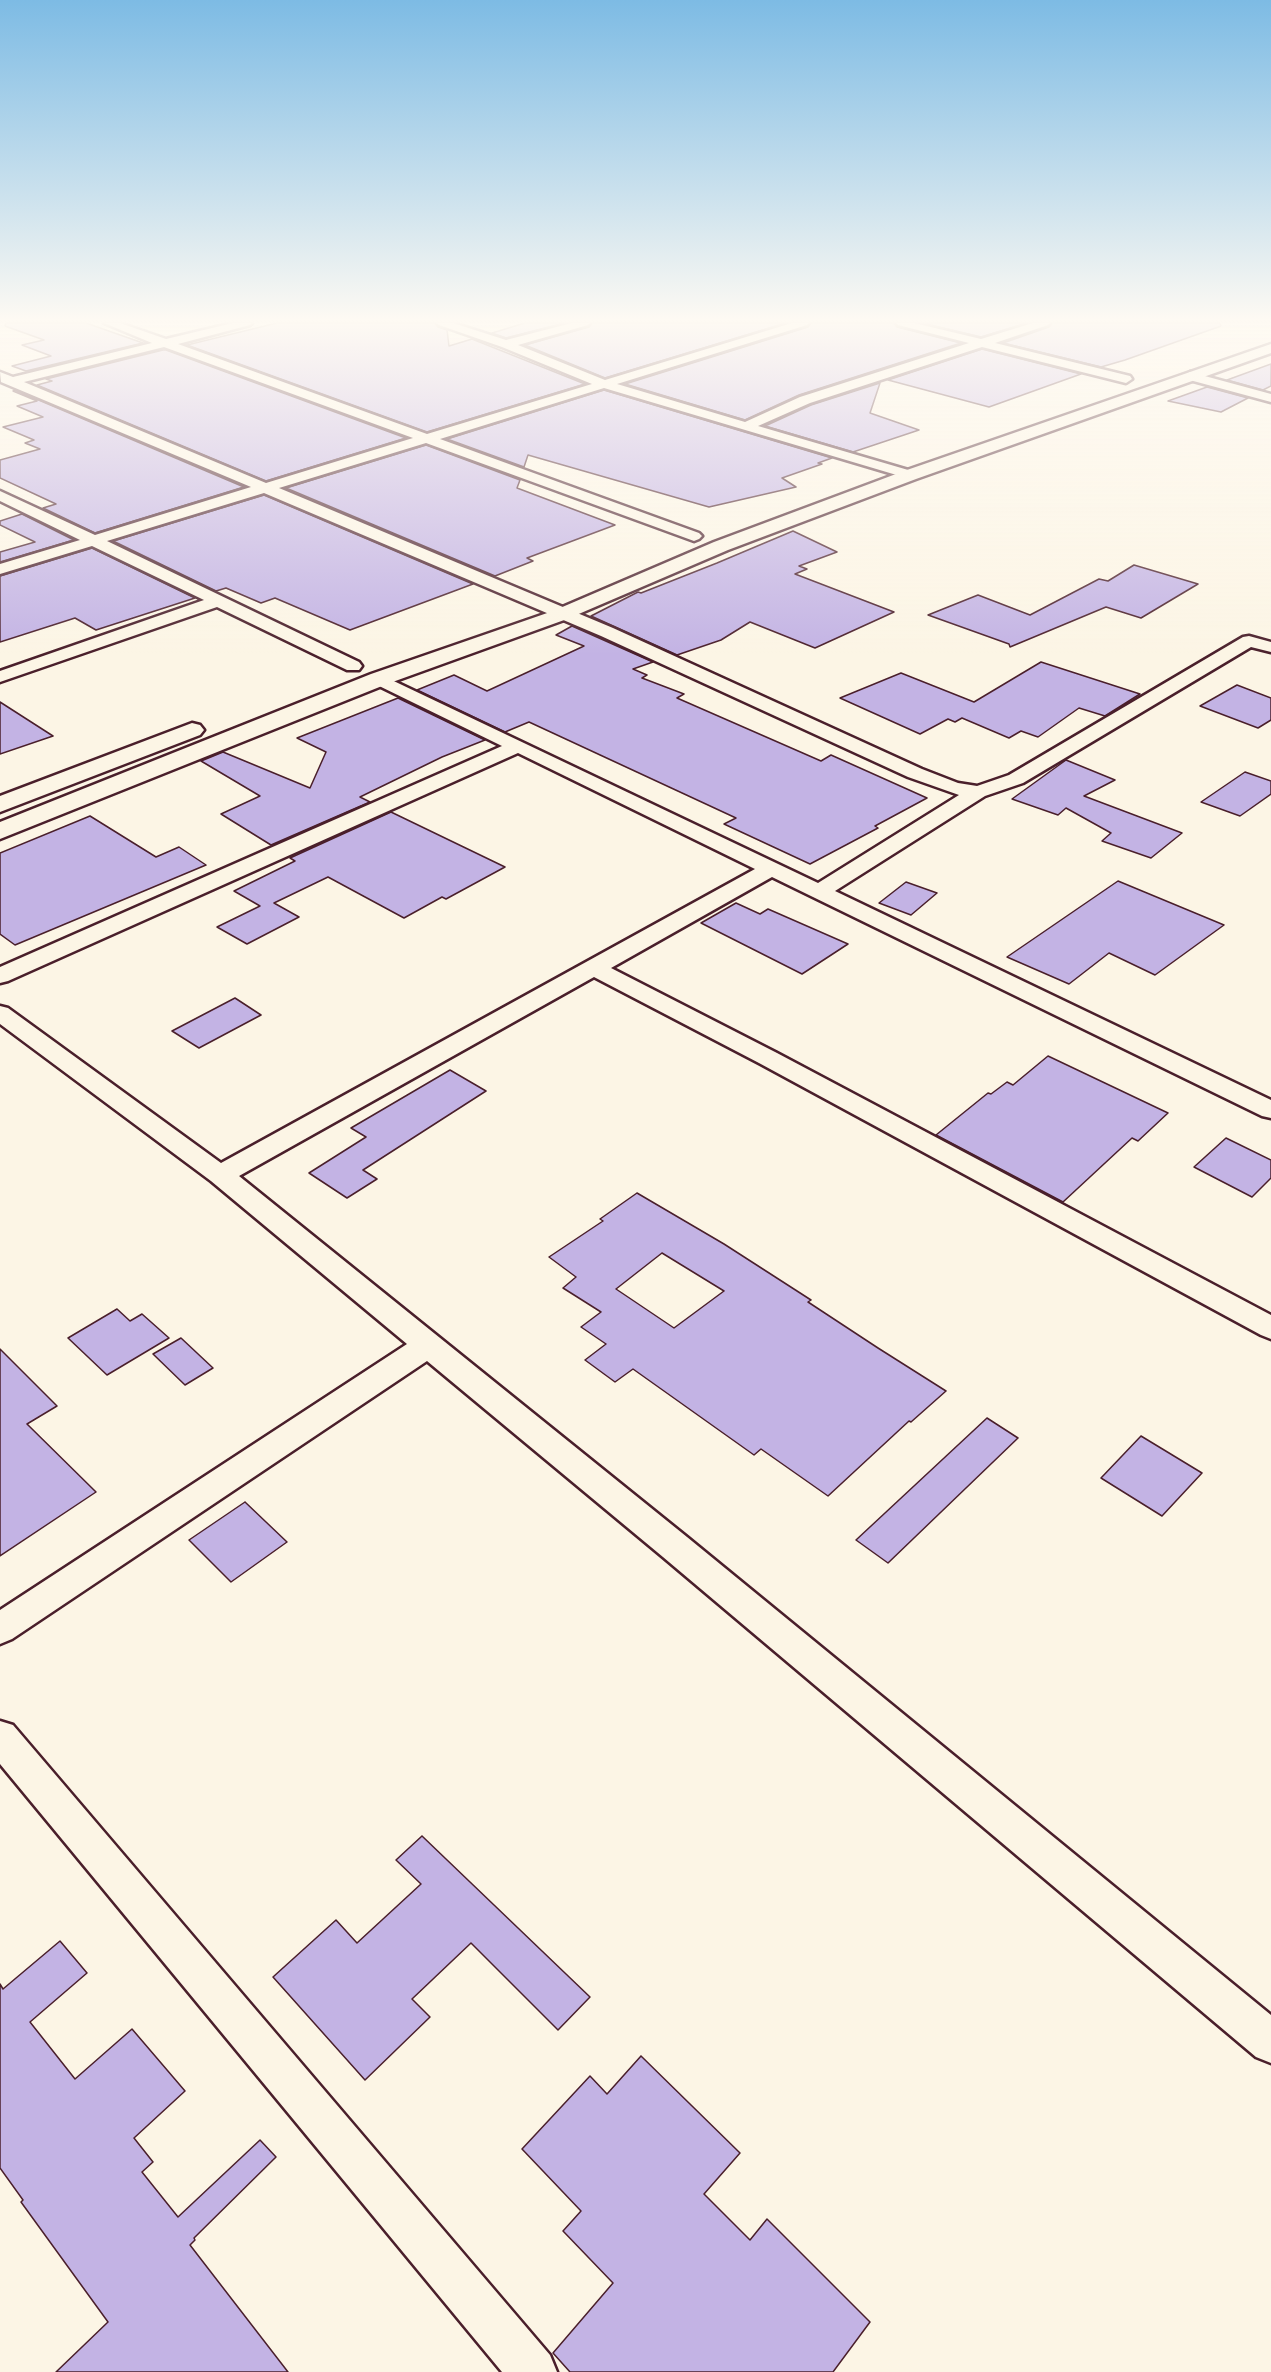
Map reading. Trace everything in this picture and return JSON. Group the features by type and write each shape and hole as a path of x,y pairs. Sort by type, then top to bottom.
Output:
{"highway":[{"path":"672,545 974,434"},
{"path":"0,831 377,669 560,615 721,546 1027,434"},
{"path":"510,610 554,594"},
{"path":"331,675 353,666 377,669"},
{"path":"0,805 209,723"}],"street":[{"path":"135,434 268,488 731,687 915,773 954,788 978,792"},
{"path":"417,434 694,536"},
{"path":"0,569 443,434"},
{"path":"771,434 910,475"},
{"path":"0,495 353,666"},
{"path":"0,677 217,601"},
{"path":"819,891 978,792 1016,779 1249,641 1271,647"},
{"path":"377,669 518,746 1271,1110"},
{"path":"0,976 518,746"},
{"path":"220,1175 771,868"},
{"path":"592,967 779,1064 1271,1328"},
{"path":"0,1013 220,1175 675,1546 1271,2042"},
{"path":"0,1629 428,1346"},
{"path":"0,1737 532,2372"}],"building":[{"path":"19,434 118,434 244,487 95,533 43,508 56,504 0,478 0,460 40,449 25,443 34,440"},
{"path":"153,434 394,434 406,438 266,481"},
{"path":"464,434 751,434 832,458 818,463 822,464 782,478 796,487 709,507 528,455 524,467 447,439"},
{"path":"791,434 908,434 853,452"},
{"path":"426,445 520,480 517,488 615,525 527,558 533,561 495,576 286,488"},
{"path":"264,495 473,584 350,630 275,598 261,603 226,588 216,591 113,541"},
{"path":"22,514 74,540 0,562 0,552 35,542 0,525 0,521"},
{"path":"793,531 837,552 799,566 807,569 795,574 894,612 815,648 750,622 721,640 677,655 591,616 638,592 641,593"},
{"path":"92,548 195,598 96,630 75,618 0,642 0,576"},
{"path":"1134,565 1198,584 1141,618 1106,607 1010,647 1009,644 928,615 978,595 1030,615 1099,579 1108,581"},
{"path":"572,626 653,662 633,669 647,675 642,678 684,694 677,698 821,761 831,755 927,798 875,826 878,828 810,864 724,824 736,818 529,722 505,732 417,690 454,675 487,691 584,646 556,635"},
{"path":"1041,662 1140,694 1105,716 1079,708 1038,737 1021,731 1009,738 962,718 955,722 948,719 920,734 840,698 901,673 974,702"},
{"path":"1237,685 1271,698 1271,720 1258,728 1200,706"},
{"path":"398,698 485,740 442,757 360,797 370,802 271,845 221,814 260,796 201,761 223,752 310,788 326,752 297,738"},
{"path":"0,702 53,736 0,754"},
{"path":"1066,760 1115,780 1084,796 1182,833 1151,858 1102,841 1111,833 1066,808 1058,815 1012,799"},
{"path":"1245,772 1271,781 1271,794 1240,816 1201,802"},
{"path":"391,812 505,867 446,899 442,897 404,918 328,877 274,903 299,917 247,944 217,927 260,906 234,891 295,861 290,858"},
{"path":"90,816 156,857 179,847 206,865 15,945 0,934 0,853"},
{"path":"1118,881 1224,925 1155,975 1109,953 1069,984 1007,957"},
{"path":"906,882 937,893 911,915 879,903"},
{"path":"736,903 760,914 768,909 848,944 802,974 701,923"},
{"path":"235,998 261,1015 199,1048 172,1031"},
{"path":"1048,1056 1168,1113 1138,1141 1132,1138 1063,1202 936,1135 988,1093 991,1094 1007,1082 1013,1085"},
{"path":"450,1070 486,1091 363,1170 377,1179 347,1198 309,1173 366,1137 351,1128"},
{"path":"1226,1138 1271,1160 1271,1178 1252,1197 1194,1167"},
{"path":"637,1193 724,1244 811,1300 808,1302 946,1391 911,1422 909,1421 828,1496 761,1449 754,1455 633,1369 615,1382 585,1360 606,1344 581,1327 601,1312 563,1288 576,1277 549,1257 603,1221 600,1219","holes":["662,1253 724,1291 674,1328 616,1289"]},
{"path":"117,1309 130,1321 142,1314 169,1338 107,1375 68,1338"},
{"path":"181,1338 213,1368 185,1385 153,1354"},
{"path":"0,1349 57,1406 27,1424 96,1492 0,1556"},
{"path":"987,1418 1018,1438 888,1563 856,1540"},
{"path":"1141,1436 1202,1473 1162,1516 1101,1478"},
{"path":"245,1502 287,1542 231,1582 189,1540"},
{"path":"422,1836 590,1997 558,2030 471,1943 412,1999 430,2017 365,2080 273,1977 336,1920 357,1943 421,1884 396,1860"},
{"path":"60,1941 87,1973 30,2022 75,2079 132,2029 185,2091 134,2138 153,2162 142,2172 178,2217 260,2140 276,2157 194,2238 195,2240 190,2245 288,2372 56,2372 108,2322 21,2202 23,2200 0,2168 0,1984 3,1989"},
{"path":"641,2056 740,2153 704,2194 750,2240 767,2219 870,2322 833,2372 570,2372 553,2353 613,2283 563,2231 581,2211 522,2149 590,2076 607,2094"}]}
